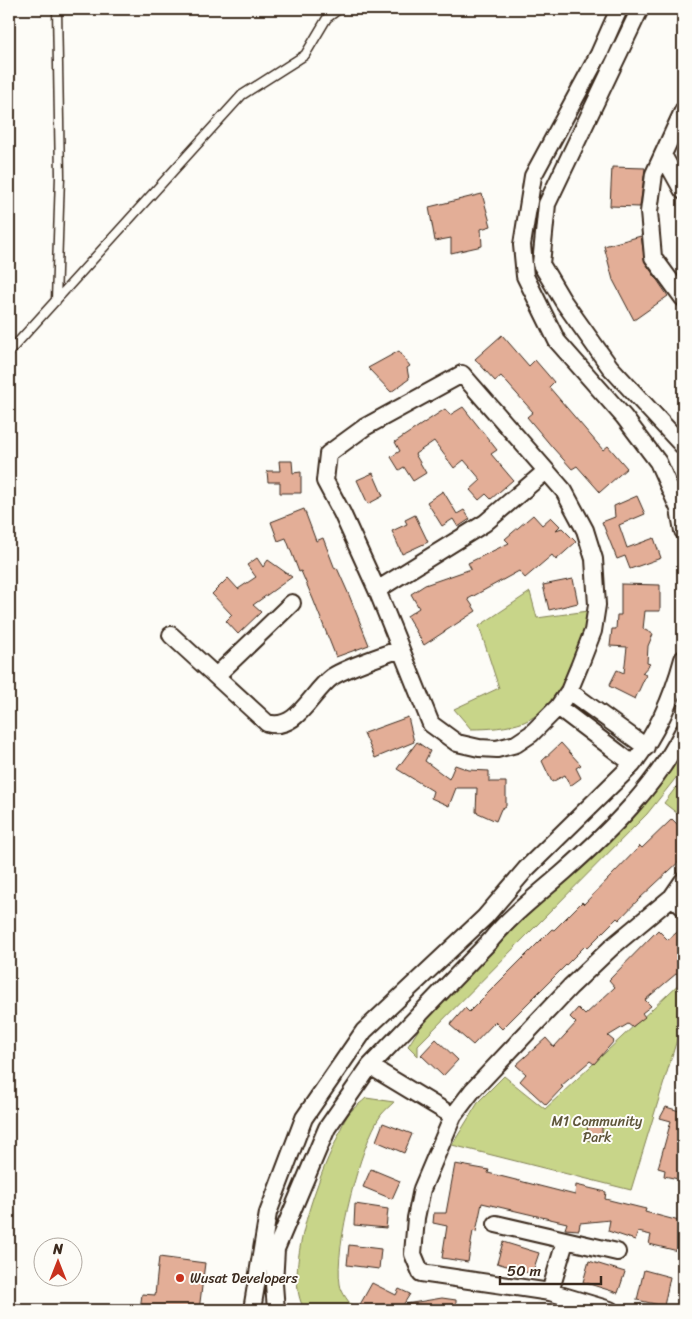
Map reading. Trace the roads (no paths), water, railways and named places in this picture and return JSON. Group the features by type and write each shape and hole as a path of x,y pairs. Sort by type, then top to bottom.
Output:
{"street":[{"path":"619,9 599,54 534,176 522,245 525,276 557,341 624,417 658,462 679,509 683,531"},
{"path":"640,9 547,204 542,264 563,301 610,367 683,446"},
{"path":"683,111 654,174 648,212 653,257 683,298"},
{"path":"663,155 683,191"},
{"path":"525,276 542,264"},
{"path":"462,374 564,491 576,511 594,559 597,605 592,631 569,691 558,707 531,734 516,744 497,748 479,748 458,743 431,724 377,590 342,513 325,481 328,454 365,427 462,374"},
{"path":"377,590 486,523 546,471"},
{"path":"216,676 292,603"},
{"path":"171,635 267,723 276,726 288,723 332,677 400,649"},
{"path":"252,1310 268,1213 304,1118 364,1031 485,917 526,869 622,778 646,747 677,682 683,659"},
{"path":"569,691 646,747"},
{"path":"558,707 633,764"},
{"path":"276,1310 274,1284 276,1249 327,1128 370,1066 513,915 566,870 640,797 672,754 683,732"},
{"path":"610,1310 550,1292 421,1273 413,1254 416,1218 422,1189 454,1116 472,1091 570,987 613,946 677,902 683,882"},
{"path":"485,917 500,930"},
{"path":"370,1066 454,1116"},
{"path":"496,1224 564,1242 617,1252"},
{"path":"550,1292 564,1242"}],"lane":[{"path":"56,301 60,176 57,9"},
{"path":"9,352 242,95 305,55 326,18 340,9"}],"place":[{"name":"Wusat Developers","path":"180,1278"}],"park label":[{"name":"M1 Community Park","path":"597,1130"}]}
